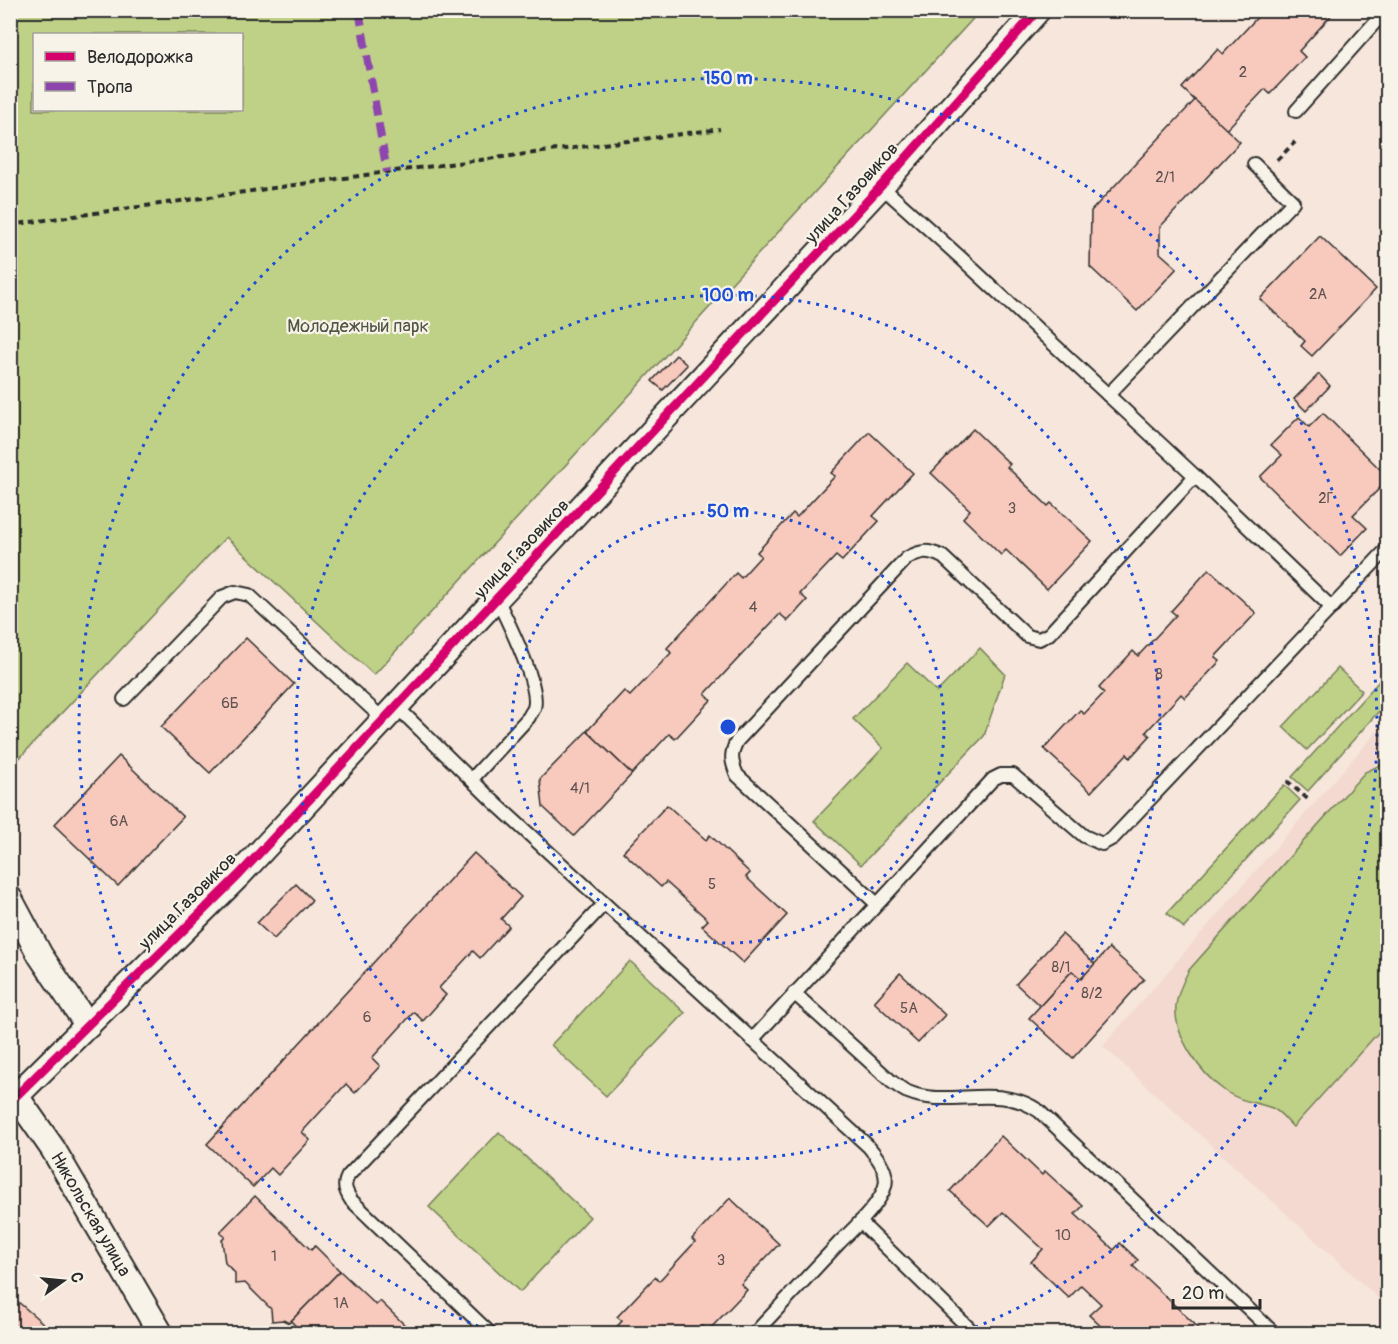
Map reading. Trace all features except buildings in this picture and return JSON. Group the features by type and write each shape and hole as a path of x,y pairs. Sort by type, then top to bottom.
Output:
{"street":[{"name":"улица Газовиков","path":"13,1099 238,875 390,714 881,186 1038,10"},
{"path":"10,899 40,955 88,1026"},
{"name":"Никольская улица","path":"13,1099 53,1149 161,1334"}],"lane":[{"path":"1296,111 1386,10"},
{"path":"1108,395 1293,202 1254,164"},
{"path":"881,186 1195,476 1332,608"},
{"path":"877,904 738,775 732,764 731,752 737,741 907,558 921,551 931,551 943,557 1027,636 1039,639 1049,634 1195,476"},
{"path":"752,1040 993,779 1001,775 1013,775 1093,842 1102,844 1113,838 1388,548"},
{"path":"124,699 222,597 235,592 249,596 472,779 492,801 868,1146 880,1161 885,1173 885,1185 880,1197 860,1222 754,1334"},
{"path":"472,779 534,709 535,700 524,659 498,599"},
{"path":"491,1334 351,1200 344,1183 348,1176 604,904"},
{"path":"794,993 892,1082 908,1092 926,1097 1003,1098 1027,1102 1275,1334"},
{"path":"860,1222 975,1334"}],"path":[{"path":"10,225 720,129"},
{"path":"1287,781 1309,800"}],"shaded area":[{"path":"1387,720 1387,1306 1103,1046"}],"green space":[{"name":"Молодежный парк","path":"11,10 980,11 374,675 226,537 13,765 10,761"},
{"path":"980,648 1005,674 984,736 861,865 814,821 883,748 853,719 907,663 937,692"},
{"path":"1338,668 1362,691 1307,750 1283,727"},
{"path":"1380,680 1387,687 1387,702 1308,791 1292,777"},
{"path":"1387,762 1387,1023 1293,1127 1275,1109 1231,1095 1207,1075 1190,1053 1179,1029 1176,1017 1178,996 1189,970 1365,772"},
{"path":"1284,785 1300,800 1184,928 1167,913"},
{"path":"630,961 685,1013 606,1096 551,1045"},
{"path":"499,1132 590,1217 520,1292 429,1207"}],"marked path":[{"path":"359,10 387,172"}],"cycle path":[{"path":"10,1102 239,875 881,186 1038,10"}]}
